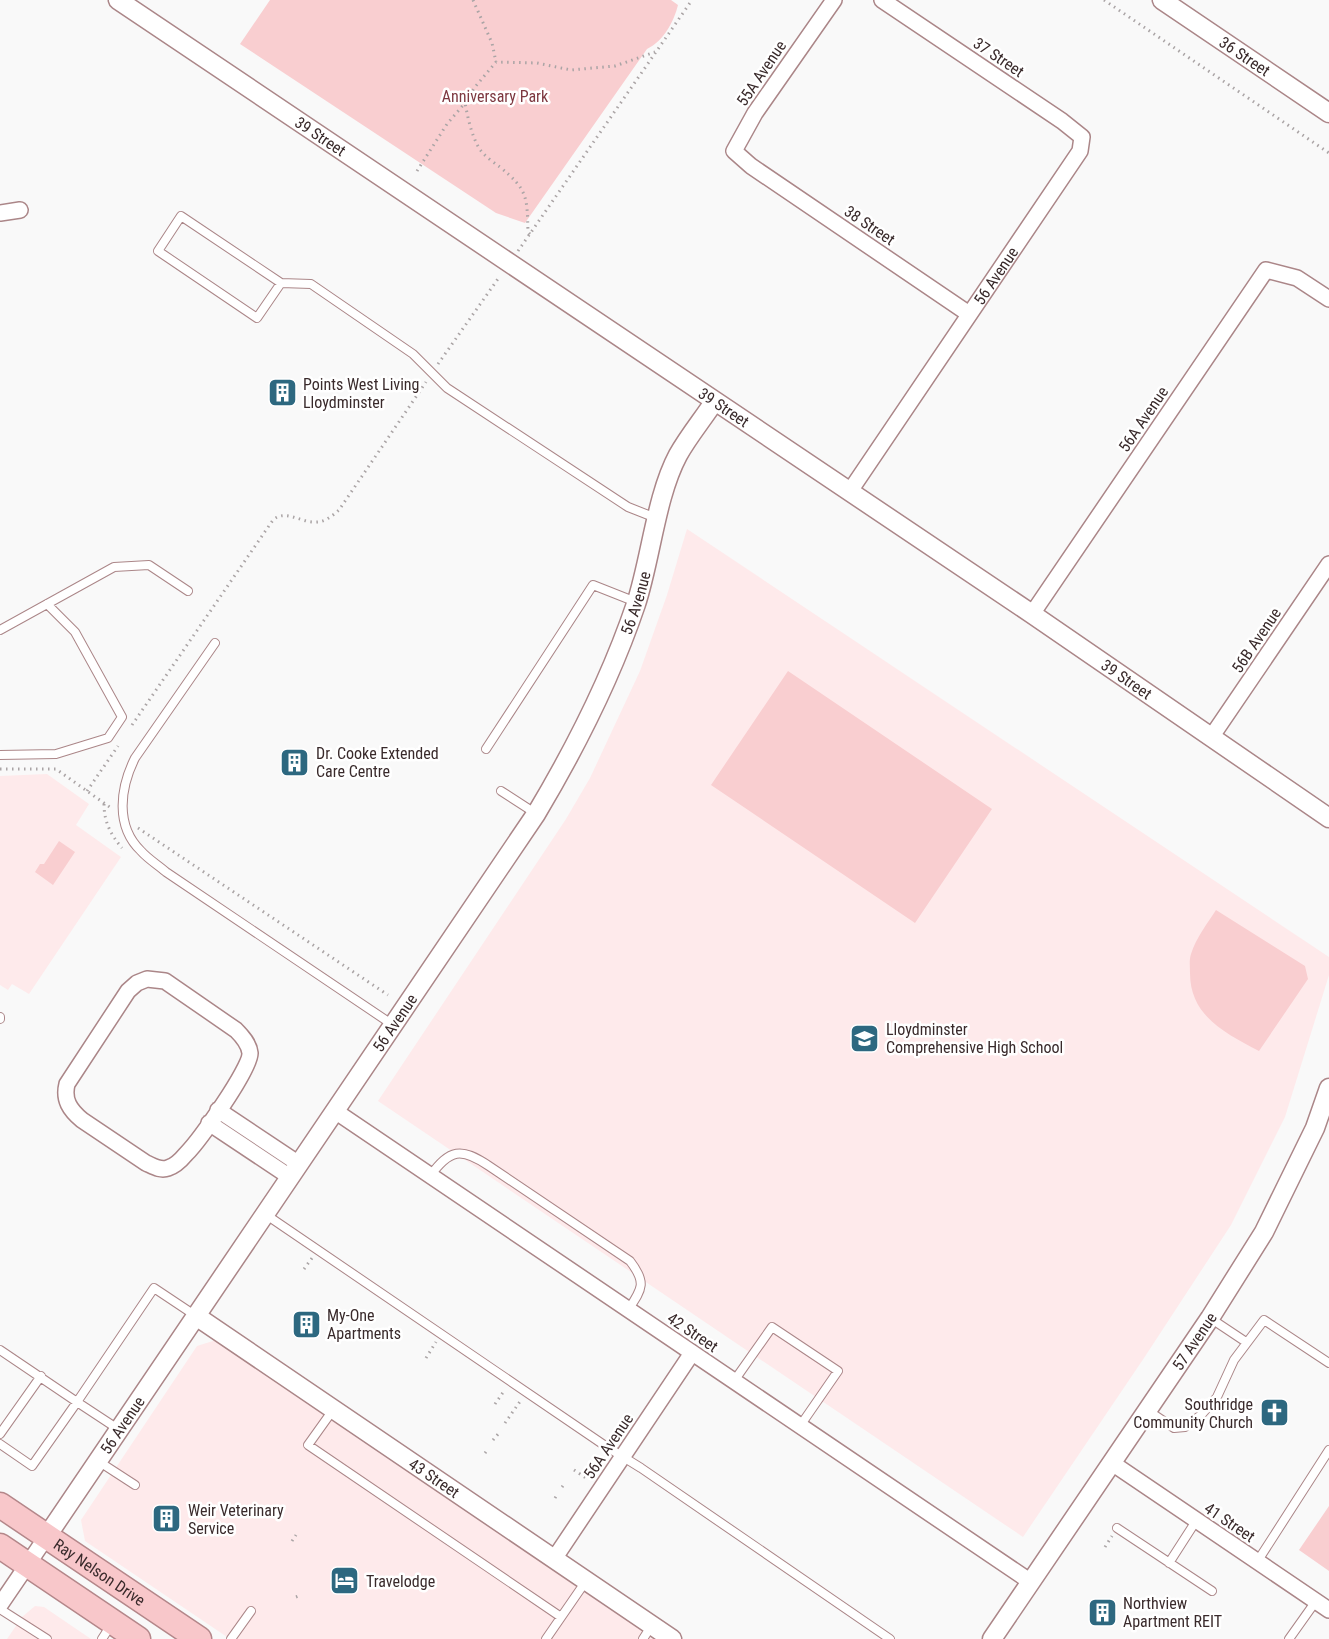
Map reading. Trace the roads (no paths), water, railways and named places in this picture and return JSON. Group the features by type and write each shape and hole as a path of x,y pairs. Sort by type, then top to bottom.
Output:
{"highway":[{"name":"Ray Nelson Drive","path":"0,1505 198,1639"},
{"name":"Ray Nelson Drive","path":"0,1546 27,1564 107,1630 138,1639"}],"street":[{"name":"55A Avenue","path":"751,166 734,151 755,113 834,0"},
{"name":"37 Street","path":"882,0 1062,121 1082,137 1080,151"},
{"name":"36 Street","path":"1162,0 1329,113"},
{"name":"39 Street","path":"123,1 714,402 1032,614 1329,818"},
{"name":"56 Avenue","path":"850,491 1080,151"},
{"name":"38 Street","path":"751,166 969,314"},
{"path":"0,213 20,210"},
{"name":"56A Avenue","path":"1032,614 1266,270 1297,278 1329,299"},
{"name":"56 Avenue","path":"0,1607 536,814 566,763 618,650 636,602 665,489 678,456 714,402"},
{"name":"56B Avenue","path":"1212,736 1329,564"},
{"path":"147,979 165,981 236,1030 246,1040 250,1053 248,1063 209,1123 187,1154 176,1164 166,1169 157,1169 82,1120 66,1102 67,1084 128,991 137,983 147,979"},
{"name":"57 Avenue","path":"992,1639 1210,1318 1264,1232 1322,1130 1329,1088"},
{"path":"218,1110 294,1171"},
{"name":"42 Street","path":"334,1112 1031,1581"},
{"path":"209,1123 294,1171"},
{"name":"43 Street","path":"196,1316 586,1581 647,1632 672,1639"},
{"name":"56A Avenue","path":"554,1559 692,1353"},
{"name":"41 Street","path":"1112,1463 1329,1610"}],"lane":[{"path":"281,283 257,318 158,251 181,216 281,283 311,284 413,354 447,388 628,507 658,518"},
{"path":"0,630 114,567 149,565 188,591"},
{"path":"486,749 593,585 636,602"},
{"path":"0,754 64,752 108,738 122,717 75,632 47,604"},
{"path":"215,643 126,775 122,817 129,833 139,850 166,872 393,1024"},
{"path":"501,791 536,814"},
{"path":"430,1176 443,1158 463,1153 476,1157 527,1191 630,1261 638,1271 642,1283 640,1292 628,1310"},
{"path":"265,1214 890,1639"},
{"path":"0,1444 32,1466 154,1288 196,1316"},
{"path":"1210,1318 1246,1342"},
{"path":"1147,1410 1174,1428 1185,1427 1202,1415 1217,1397 1234,1360 1264,1320 1329,1363"},
{"path":"734,1381 772,1327 838,1371 800,1426"},
{"path":"0,1350 119,1429"},
{"path":"0,1434 40,1376"},
{"path":"333,1409 308,1445 561,1617"},
{"path":"1257,1562 1329,1450"},
{"path":"98,1461 135,1485"},
{"path":"1169,1563 1196,1521"},
{"path":"1117,1528 1212,1591"},
{"path":"546,1639 586,1581"},
{"path":"1289,1639 1316,1601"},
{"path":"0,1607 44,1638"},
{"path":"231,1639 251,1611"}],"place":[{"name":"Points West Living Lloydminster","path":"282,393"},
{"name":"Dr. Cooke Extended Care Centre","path":"295,762"},
{"name":"Lloydminster Comprehensive High School","path":"865,1038"},
{"name":"My-One Apartments","path":"306,1324"},
{"name":"Southridge Community Church","path":"1274,1413"},
{"name":"Weir Veterinary Service","path":"167,1519"},
{"name":"Travelodge","path":"345,1581"},
{"name":"Northview Apartment REIT","path":"1102,1612"}],"park label":[{"name":"Anniversary Park","path":"495,96"}]}
